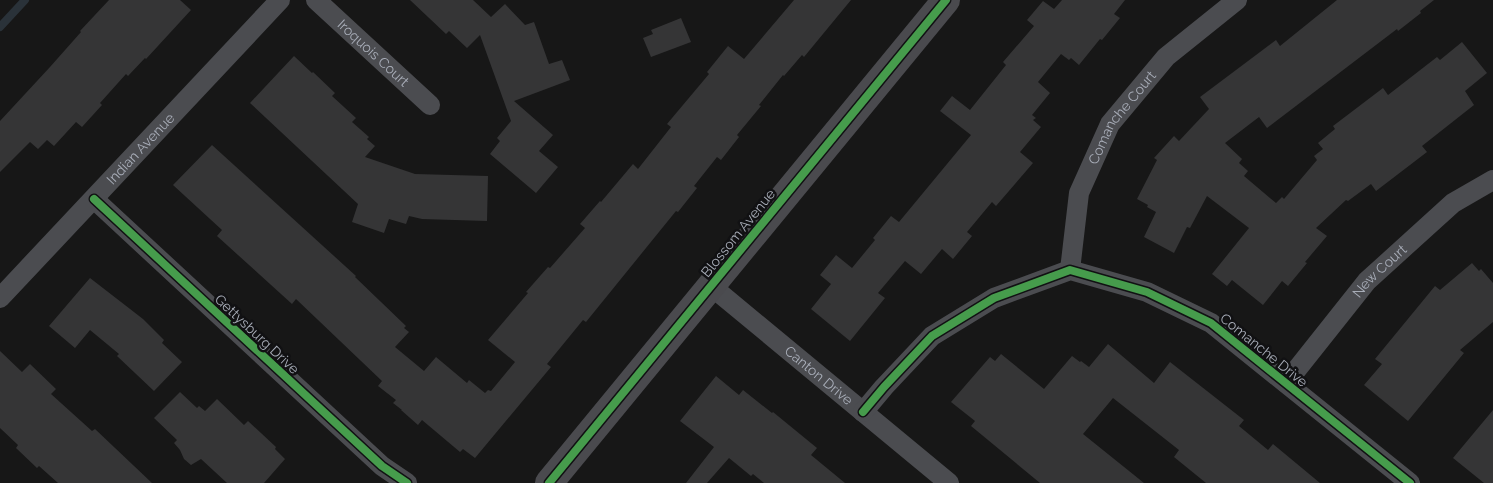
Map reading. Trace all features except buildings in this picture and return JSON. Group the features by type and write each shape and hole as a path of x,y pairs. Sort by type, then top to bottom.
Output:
{"street":[{"name":"Indian Avenue","path":"0,298 280,0"},
{"name":"Iroquois Court","path":"316,0 430,105"},
{"name":"Blossom Avenue","path":"549,483 946,0"},
{"name":"Comanche Court","path":"1070,270 1079,193 1110,124 1166,57 1237,0"},
{"name":"New Court","path":"1286,383 1367,280 1453,203 1493,180"},
{"name":"Gettysburg Drive","path":"94,199 382,466 407,483"},
{"name":"Comanche Drive","path":"1070,270 1147,292 1211,323 1410,483"},
{"path":"863,412 932,336 994,298 1070,270"},
{"name":"Canton Drive","path":"711,286 949,483"}],"waterway":[{"path":"0,27 25,0"}],"cycle path":[{"path":"549,483 946,0"},
{"path":"94,199 382,466 407,483"},
{"path":"863,412 932,336 994,298 1070,270 1147,292 1211,323 1410,483"}]}
